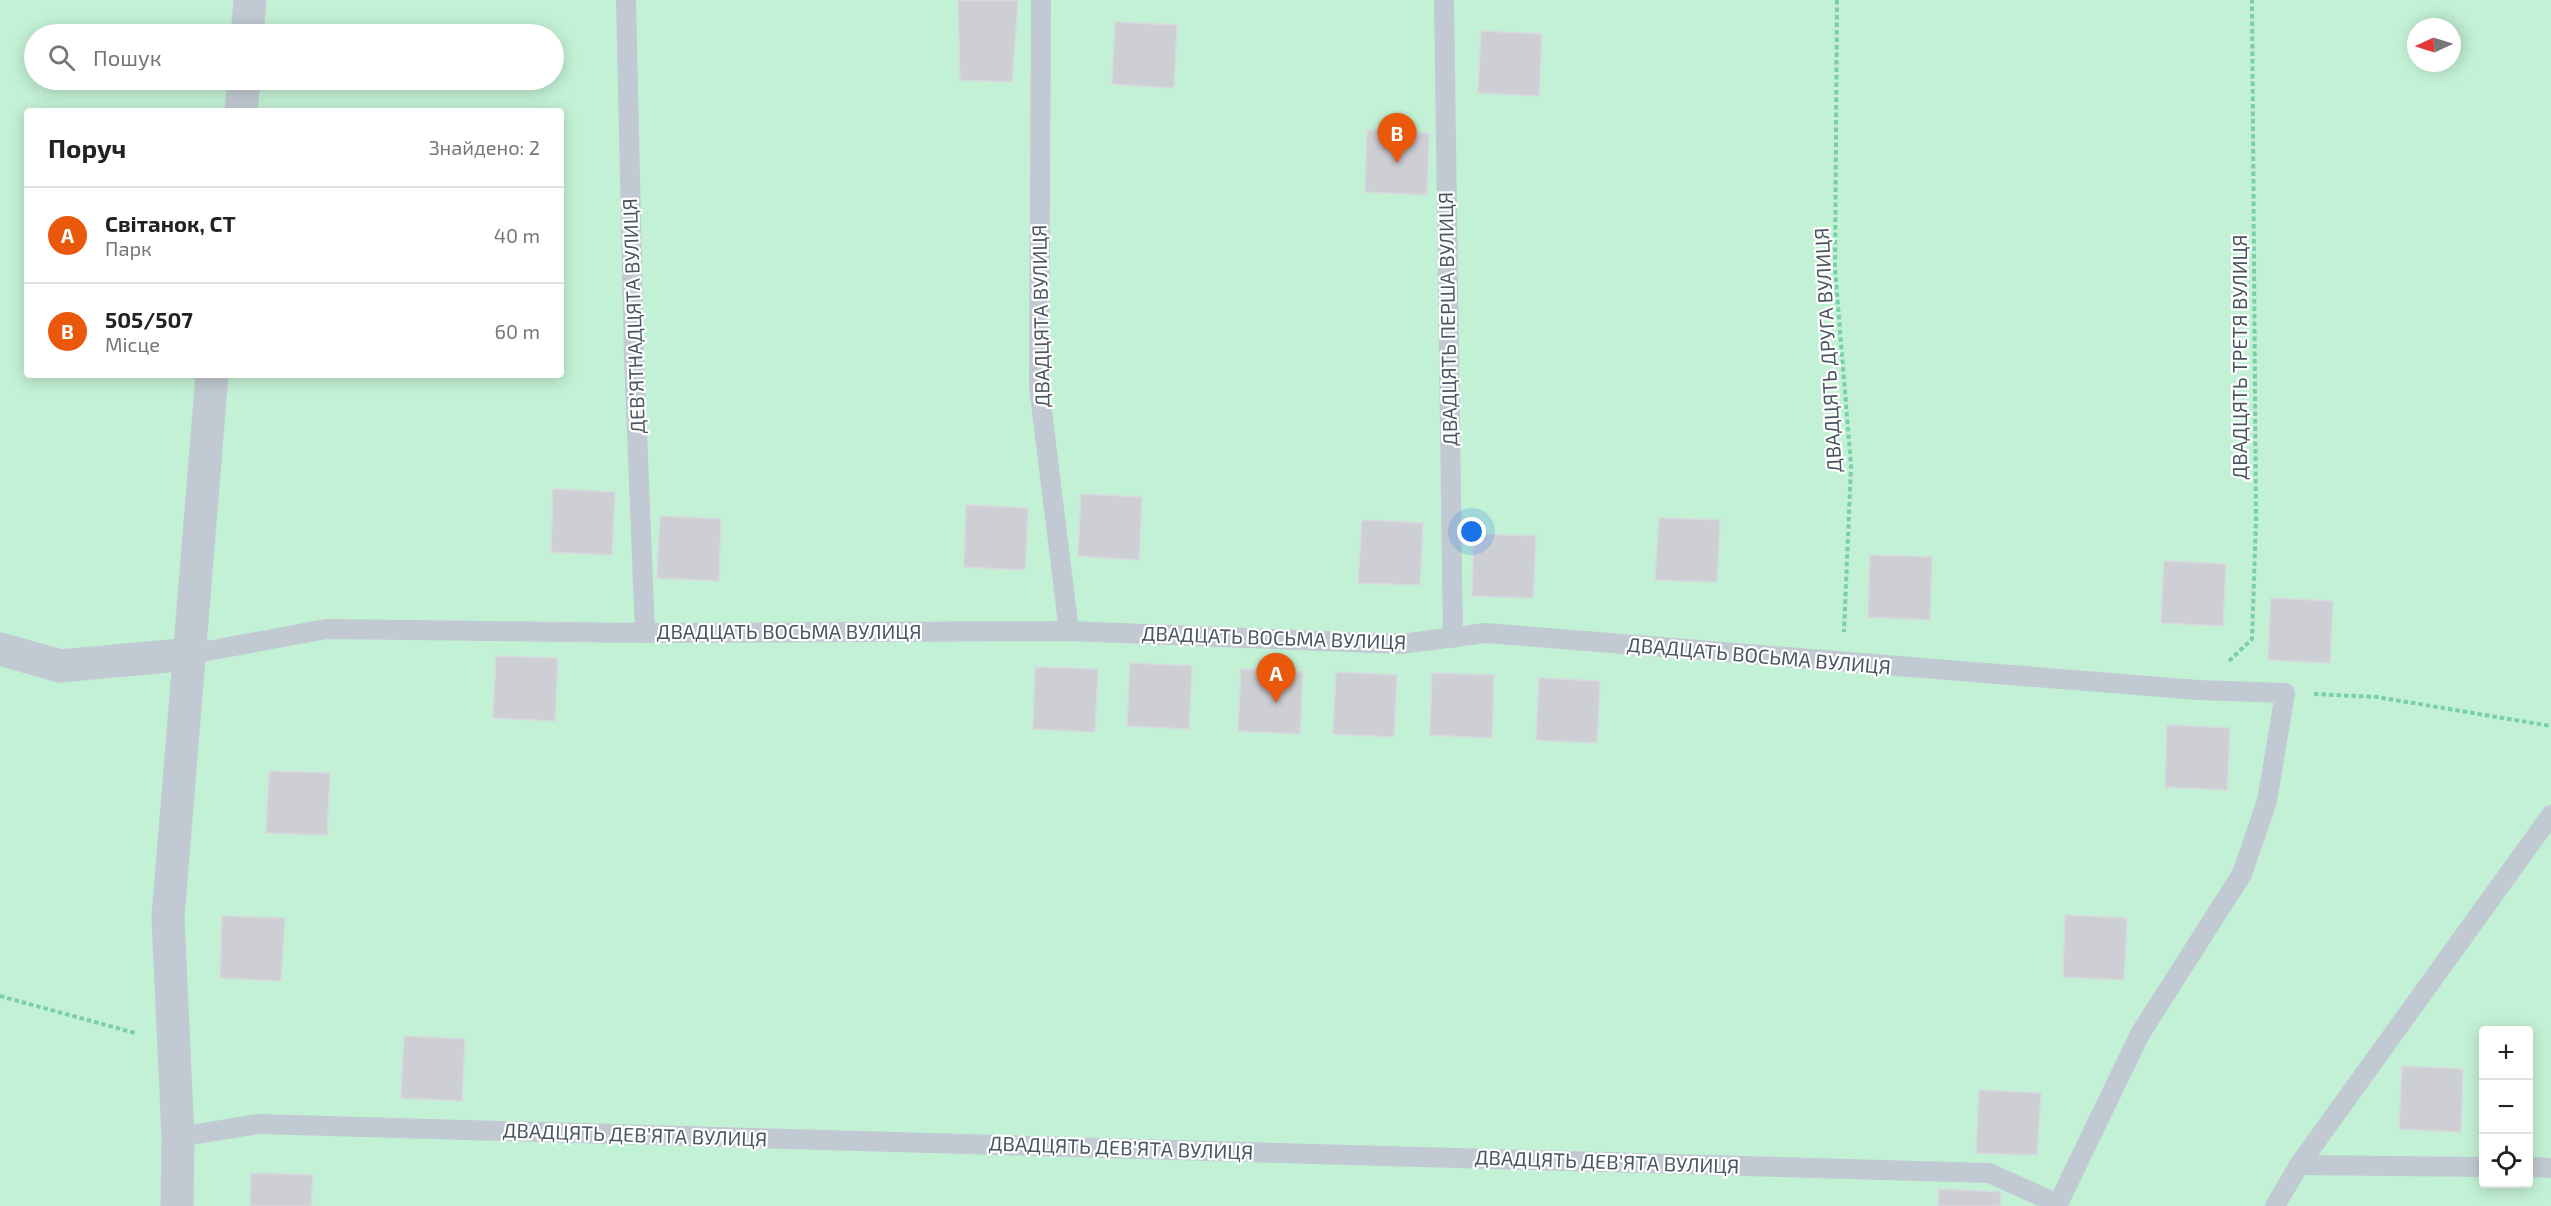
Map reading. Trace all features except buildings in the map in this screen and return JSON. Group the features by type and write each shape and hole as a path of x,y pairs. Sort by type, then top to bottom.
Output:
{"street":[{"path":"248,24 250,0"},
{"path":"241,108 243,90"},
{"path":"177,1206 178,1137 168,917 212,378"},
{"path":"0,649 60,666 191,654"}],"lane":[{"name":"ДЕВ’ЯТНАДЦЯТА ВУЛИЦЯ","path":"626,0 633,356 645,633"},
{"name":"ДВАДЦЯТА ВУЛИЦЯ","path":"1041,0 1039,387 1069,631"},
{"name":"ДВАДЦЯТЬ ПЕРША ВУЛИЦЯ","path":"1444,0 1453,638"},
{"name":"ДВАДЦАТЬ ВОСЬМА ВУЛИЦЯ","path":"191,654 326,629 645,633 1069,631 1401,644 1486,633 2198,690 2285,693"},
{"path":"2057,1205 2140,1034 2242,874 2267,801 2285,693"},
{"path":"2275,1206 2299,1165 2551,815"},
{"name":"ДВАДЦЯТЬ ДЕВ’ЯТА ВУЛИЦЯ","path":"178,1137 258,1124 1977,1172 1989,1173 2057,1205"},
{"path":"2299,1165 2479,1167"},
{"path":"2533,1167 2551,1168"}],"path":[{"name":"ДВАДЦЯТЬ ДРУГА ВУЛИЦЯ","path":"1837,0 1835,269 1851,465 1842,663"},
{"name":"ДВАДЦЯТЬ ТРЕТЯ ВУЛИЦЯ","path":"2198,690 2252,639 2256,520 2253,0"},
{"path":"2285,693 2377,697 2551,726"},
{"path":"0,996 174,1043"}],"green space":[{"path":"0,0 2551,0 2551,1206 0,1206"}],"place":[{"name":"505/507","path":"1397,163"},
{"name":"Світанок, СТ","path":"1276,703"}]}
